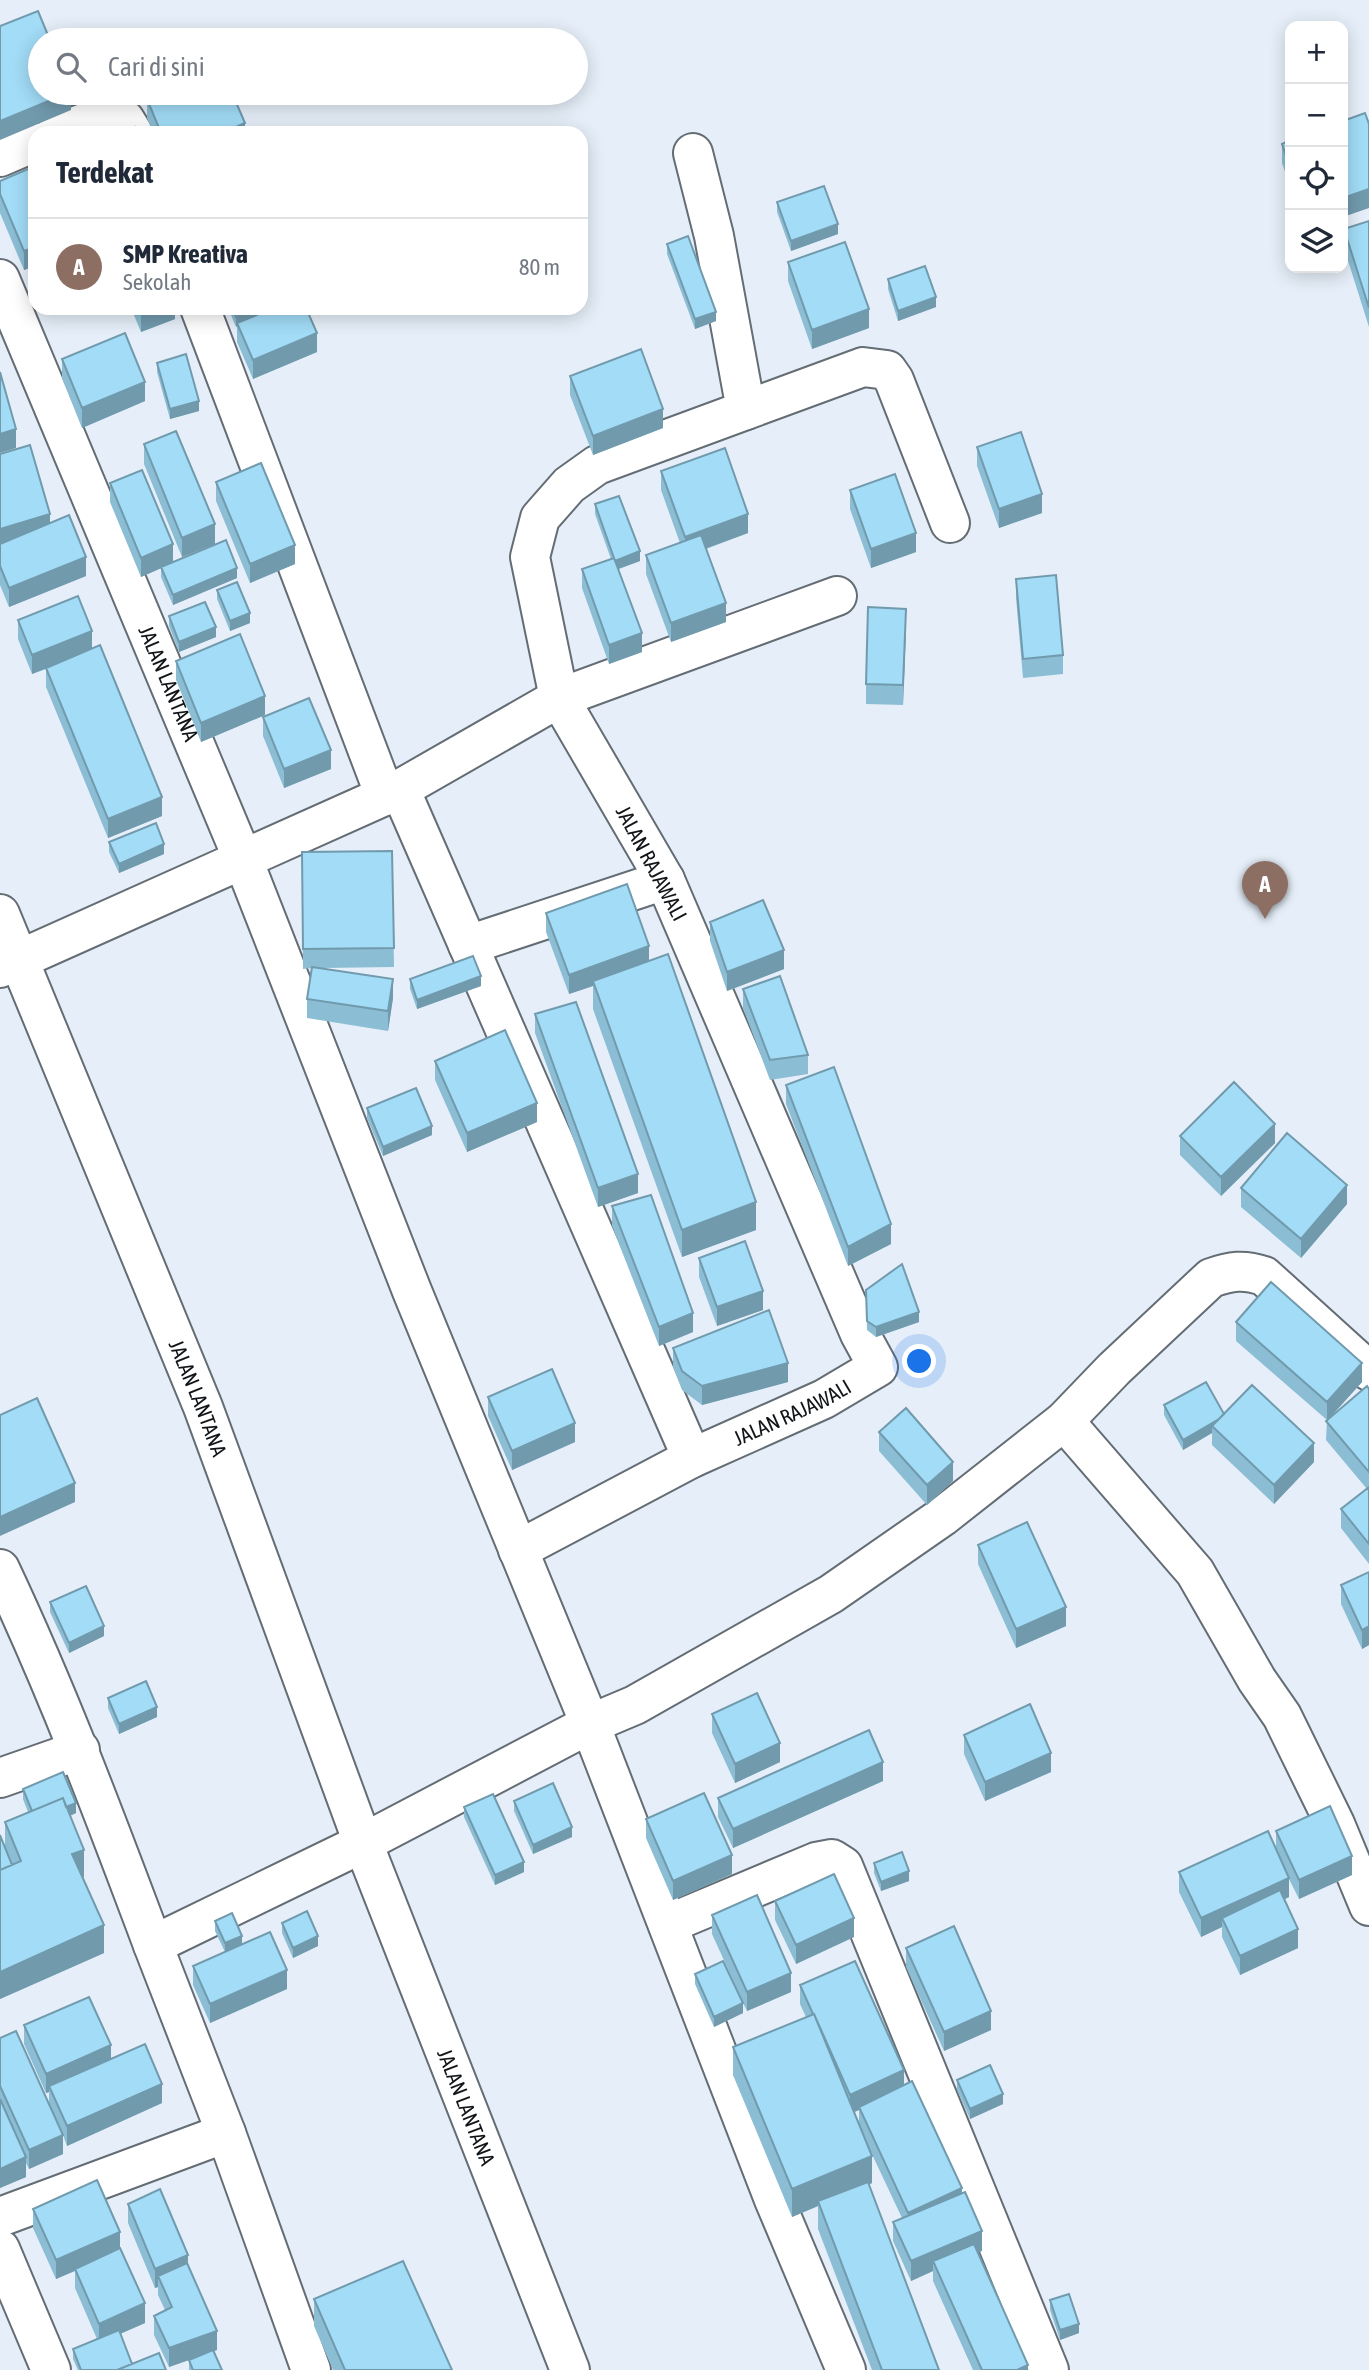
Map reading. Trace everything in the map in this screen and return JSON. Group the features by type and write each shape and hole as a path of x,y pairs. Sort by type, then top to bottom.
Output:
{"street":[{"path":"75,126 108,114 125,120 128,126"},
{"path":"0,157 28,145"},
{"path":"692,153 714,236 746,410"},
{"name":"JALAN LANTANA","path":"0,279 242,858 412,1291 590,1724 773,2197 846,2370"},
{"path":"203,315 393,792 468,945 692,1458 518,1550"},
{"name":"JALAN RAJAWALI","path":"692,1458 842,1390 878,1367 860,1334 666,880 559,698 530,557 540,518 569,485 597,465 863,367 887,370 894,380 950,523"},
{"path":"9,965 393,792 559,698 837,596"},
{"path":"468,945 666,880"},
{"name":"JALAN LANTANA","path":"0,914 9,965 203,1407 363,1843 570,2370"},
{"path":"153,1945 363,1843 590,1724 635,1705 831,1594 942,1517 1064,1421 1211,1278 1231,1270 1247,1270 1264,1276 1369,1371"},
{"path":"1064,1421 1195,1572 1257,1680 1282,1716 1335,1824 1369,1906"},
{"path":"0,1569 44,1661 80,1750 226,2133 311,2370"},
{"path":"0,1778 80,1750"},
{"path":"668,1924 816,1862 832,1859 843,1866 1049,2370"},
{"path":"0,2217 226,2133"},
{"path":"0,2249 51,2370"}],"building":[{"path":"38,11 45,28 28,28 28,105 39,105 0,121 0,26"},
{"path":"149,105 237,105 245,123 238,126 158,126"},
{"path":"1365,113 1369,124 1369,189 1348,196 1348,147 1348,119"},
{"path":"28,169 28,250 24,251 0,194 0,181"},
{"path":"824,186 838,224 791,241 777,202"},
{"path":"1369,221 1369,308 1348,242 1348,228"},
{"path":"688,236 716,312 695,319 667,244"},
{"path":"845,242 869,309 812,330 788,262"},
{"path":"925,266 936,297 898,311 888,279"},
{"path":"257,315 309,315 317,333 253,360 237,323"},
{"path":"125,333 145,382 82,408 62,359"},
{"path":"641,349 663,409 593,436 570,376"},
{"path":"186,354 199,401 170,409 157,363"},
{"path":"0,372 16,429 0,434"},
{"path":"176,431 215,524 182,538 144,444"},
{"path":"1021,432 1042,494 999,509 977,447"},
{"path":"30,445 50,514 0,529 0,454"},
{"path":"725,448 748,514 685,537 661,471"},
{"path":"261,463 295,545 250,564 216,482"},
{"path":"142,470 173,544 141,558 110,483"},
{"path":"895,474 916,533 871,549 850,490"},
{"path":"619,496 640,551 615,561 595,504"},
{"path":"69,515 86,557 9,588 0,566 0,544"},
{"path":"701,535 726,603 671,623 646,555"},
{"path":"226,540 237,568 173,595 161,567"},
{"path":"614,558 642,633 609,645 582,569"},
{"path":"1056,575 1063,655 1023,659 1016,579"},
{"path":"237,582 250,613 230,621 217,590"},
{"path":"78,596 92,631 32,655 18,620"},
{"path":"205,602 216,627 179,642 169,616"},
{"path":"868,607 906,609 903,685 866,684"},
{"path":"240,634 265,696 201,723 176,661"},
{"path":"100,645 162,797 108,819 46,668"},
{"path":"309,698 331,750 284,769 263,717"},
{"path":"156,823 164,844 119,864 109,842"},
{"path":"392,851 394,948 303,949 302,852"},
{"path":"627,884 649,946 569,975 546,913"},
{"path":"763,900 784,950 727,972 710,922"},
{"path":"668,954 756,1202 682,1230 593,981"},
{"path":"473,956 481,976 417,1000 410,979"},
{"path":"312,967 393,979 388,1011 307,999"},
{"path":"780,976 808,1055 770,1060 743,989"},
{"path":"576,1002 638,1174 598,1188 535,1014"},
{"path":"505,1030 537,1103 467,1133 435,1061"},
{"path":"834,1067 891,1224 848,1247 786,1085"},
{"path":"1234,1082 1275,1124 1221,1177 1180,1136"},
{"path":"416,1088 432,1126 383,1147 367,1108"},
{"path":"1287,1133 1347,1185 1301,1239 1241,1188"},
{"path":"651,1195 693,1313 659,1327 612,1206"},
{"path":"745,1241 763,1291 717,1307 699,1258"},
{"path":"902,1264 919,1312 876,1327 867,1321 866,1290"},
{"path":"1271,1282 1362,1363 1327,1402 1236,1322"},
{"path":"769,1310 788,1363 702,1386 682,1371 673,1348"},
{"path":"552,1369 575,1423 512,1451 488,1397"},
{"path":"1206,1382 1224,1414 1183,1440 1164,1405"},
{"path":"1252,1385 1314,1443 1274,1485 1212,1426"},
{"path":"1367,1386 1369,1389 1369,1472 1326,1421"},
{"path":"37,1398 75,1483 0,1517 0,1415"},
{"path":"906,1408 953,1462 927,1485 879,1432"},
{"path":"1369,1487 1369,1544 1341,1509"},
{"path":"1027,1522 1066,1607 1016,1629 978,1545"},
{"path":"1369,1572 1369,1626 1362,1630 1341,1585"},
{"path":"86,1586 104,1626 69,1643 50,1602"},
{"path":"146,1681 157,1707 119,1724 108,1698"},
{"path":"757,1693 780,1743 735,1764 712,1714"},
{"path":"1030,1704 1051,1753 985,1782 964,1735"},
{"path":"869,1730 883,1762 733,1829 718,1798"},
{"path":"63,1772 76,1803 66,1807 63,1798 32,1811 23,1789"},
{"path":"553,1783 572,1827 533,1845 514,1801"},
{"path":"704,1793 732,1855 673,1881 646,1819"},
{"path":"493,1794 524,1862 495,1875 464,1807"},
{"path":"63,1798 84,1850 72,1854 104,1925 0,1972 0,1870 21,1861 5,1822"},
{"path":"1330,1806 1352,1856 1299,1880 1276,1831"},
{"path":"1268,1831 1289,1878 1201,1918 1179,1872"},
{"path":"0,1835 12,1865 0,1870"},
{"path":"902,1852 909,1871 881,1882 874,1863"},
{"path":"834,1874 854,1918 796,1945 775,1901"},
{"path":"1280,1890 1298,1929 1240,1956 1222,1918"},
{"path":"757,1895 791,1973 747,1992 712,1915"},
{"path":"307,1911 318,1936 293,1948 282,1923"},
{"path":"232,1913 242,1936 225,1943 215,1921"},
{"path":"954,1926 991,2011 944,2032 906,1948"},
{"path":"270,1932 287,1970 210,2004 193,1966"},
{"path":"723,1961 743,2003 714,2017 695,1974"},
{"path":"855,1961 904,2070 850,2095 800,1985"},
{"path":"89,1997 111,2045 46,2074 24,2025"},
{"path":"814,2014 872,2156 792,2189 733,2047"},
{"path":"16,2031 63,2135 29,2150 0,2086 0,2038"},
{"path":"145,2044 162,2084 67,2126 49,2086"},
{"path":"990,2065 1003,2094 970,2109 957,2080"},
{"path":"912,2081 962,2188 908,2213 859,2107"},
{"path":"0,2099 26,2157 0,2169"},
{"path":"97,2180 120,2232 56,2260 33,2209"},
{"path":"868,2182 939,2370 882,2370 818,2201"},
{"path":"160,2189 188,2255 155,2269 128,2204"},
{"path":"965,2192 982,2231 911,2261 893,2222"},
{"path":"974,2244 1028,2365 1017,2370 982,2370 933,2261"},
{"path":"120,2248 145,2303 99,2324 75,2269"},
{"path":"403,2261 452,2370 345,2370 314,2299"},
{"path":"187,2263 217,2331 169,2348 154,2316 172,2307 158,2276"},
{"path":"1069,2294 1079,2324 1060,2330 1050,2300"},
{"path":"119,2330 132,2364 117,2370 81,2370 73,2349"},
{"path":"213,2350 222,2370 193,2370 189,2360"},
{"path":"159,2353 166,2370 117,2370"}],"place":[{"name":"SMP Kreativa","path":"1265,919"}]}
